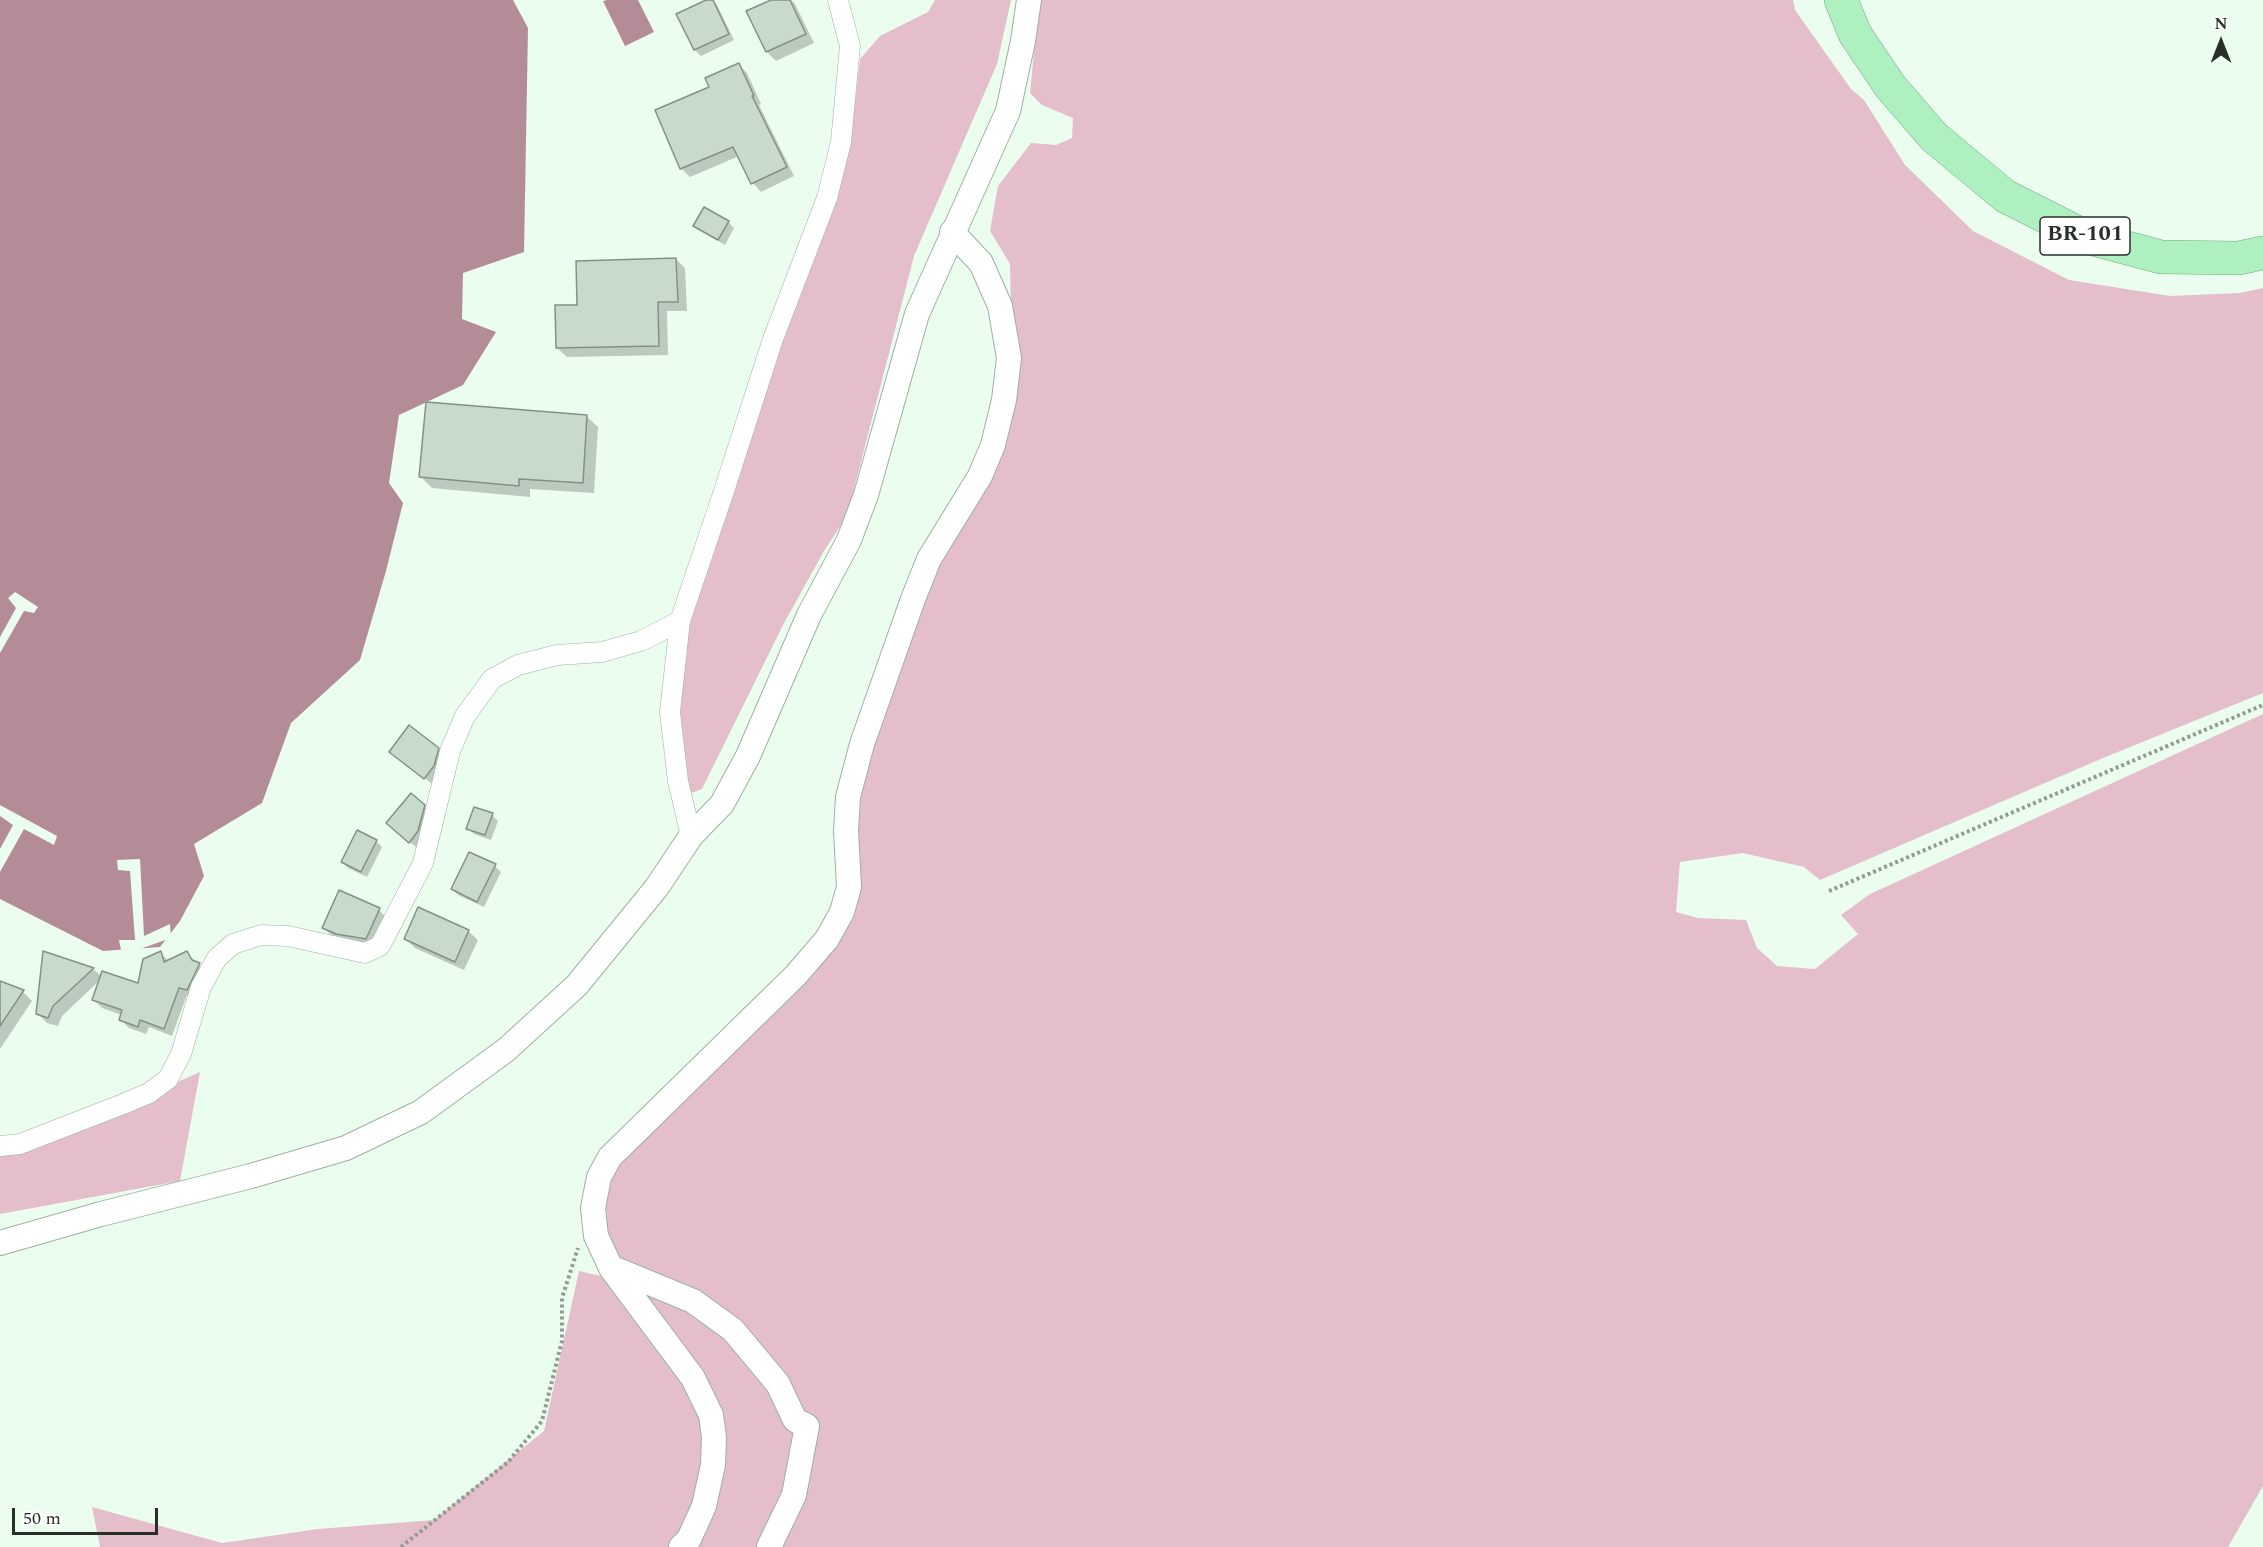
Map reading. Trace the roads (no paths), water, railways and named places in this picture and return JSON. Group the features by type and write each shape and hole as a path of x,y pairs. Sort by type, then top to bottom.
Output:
{"highway":[{"name":"BR-101","path":"1841,0 1856,34 1890,86 1934,137 2005,196 2086,237 2162,256 2239,258 2263,253"}],"street":[{"path":"691,836 678,781 670,712 680,621 773,339 826,198 842,142 850,46 838,0"},
{"path":"0,1243 100,1214 251,1176 346,1148 421,1112 506,1050 577,985 657,887 691,836 722,804 748,756 809,615 849,540 866,495 917,314 1008,111 1029,0"},
{"path":"681,1547 689,1539 704,1506 712,1465 714,1437 711,1415 693,1378 611,1268 596,1236 593,1208 599,1178 610,1157 796,975 827,939 842,912 849,887 846,831 848,797 861,744 929,559 980,476 993,445 1005,400 1009,358 1000,306 981,263 952,232"},
{"path":"0,1146 20,1144 123,1104 149,1092 168,1079 181,1054 201,987 217,958 233,944 261,935 288,936 365,953 380,946 423,863 450,751 465,716 492,679 518,665 557,656 602,652 641,641 680,621"},
{"path":"611,1268 693,1301 734,1330 778,1384 795,1420 807,1426 794,1495 769,1547"}]}
